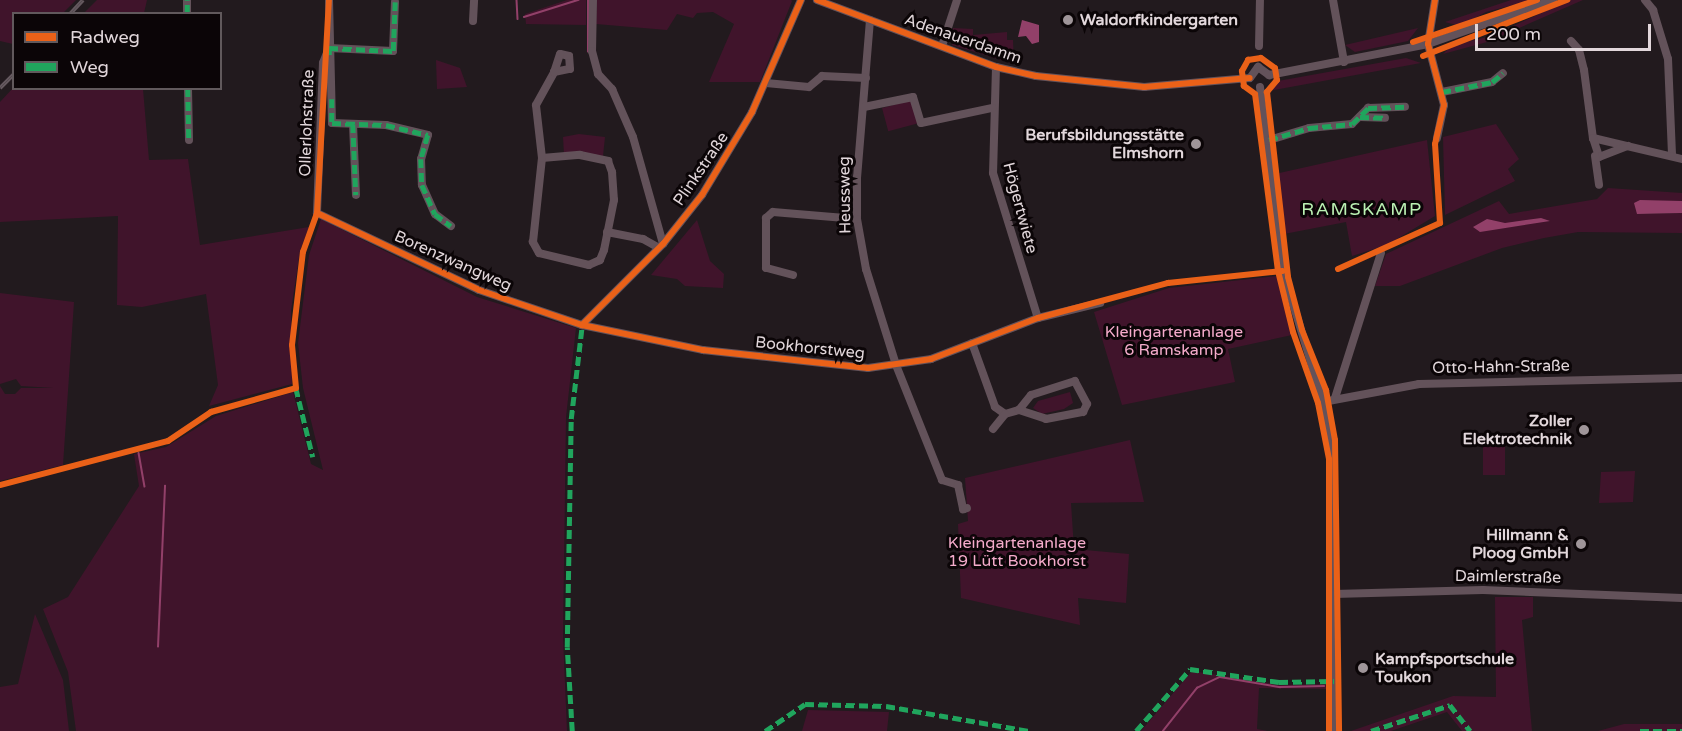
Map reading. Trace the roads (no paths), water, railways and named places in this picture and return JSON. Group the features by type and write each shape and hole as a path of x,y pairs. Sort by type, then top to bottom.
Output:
{"street":[{"name":"Ollerlohstraße","path":"329,0 332,123 353,124"},
{"path":"473,21 474,0"},
{"path":"593,0 592,51 598,74 612,89 633,137 661,246"},
{"name":"Plinkstraße","path":"582,324 661,246 738,141 766,83 801,0"},
{"name":"Adenauerdamm","path":"817,0 996,67 1111,86 1250,78 1258,67 1269,75 1344,62 1428,44 1553,0"},
{"path":"942,46 957,0"},
{"path":"1259,46 1260,0"},
{"path":"1333,0 1344,62"},
{"path":"1435,0 1428,44 1442,92 1444,118 1437,138"},
{"path":"1645,0 1653,10 1668,59 1672,155"},
{"path":"329,48 393,51 395,2"},
{"name":"Heussweg","path":"870,20 857,219 876,310 896,365 942,480 958,485 963,509 967,508"},
{"path":"1571,41 1579,50 1584,70 1599,185"},
{"name":"Ollerlohstraße","path":"317,213 323,63 329,48"},
{"name":"Högertwiete","path":"996,67 992,108 995,184 1038,318"},
{"path":"542,158 580,155 608,161 614,200 607,232 596,264 539,253 533,234 542,187 542,158 536,105 554,72"},
{"path":"1442,92 1492,82 1503,73"},
{"path":"1260,87 1269,75"},
{"path":"766,83 809,87 822,76 866,78"},
{"path":"1250,78 1260,87 1284,277 1323,402 1333,458 1335,731"},
{"path":"188,90 189,140"},
{"path":"864,107 913,97 921,123 992,108"},
{"path":"1266,141 1309,128 1352,124 1368,108 1406,107"},
{"path":"1360,117 1385,118"},
{"path":"356,195 353,124 428,135 421,159 422,185 435,214 451,226"},
{"path":"1593,138 1682,159"},
{"path":"1595,156 1629,145"},
{"path":"793,275 766,268 766,218 773,212 857,219"},
{"name":"Borenzwangweg","path":"317,213 479,290 582,324"},
{"path":"607,232 643,239 661,246"},
{"path":"1335,398 1381,253"},
{"name":"Bookhorstweg","path":"582,324 703,350 868,368 931,359 1038,318 1100,303"},
{"path":"972,342 995,407 1005,414"},
{"name":"Otto-Hahn-Straße","path":"1323,402 1419,384 1682,378"},
{"path":"993,429 1005,414 1018,410 1031,395 1075,381 1087,404 1083,412 1046,419 1018,410"},
{"name":"Daimlerstraße","path":"1334,594 1484,590 1682,598"}],"waterway":[{"path":"517,0 518,19"},
{"path":"524,17 578,0"},
{"path":"588,0 588,52"},
{"path":"139,453 145,486"},
{"path":"158,647 165,486"},
{"path":"1163,731 1197,688 1220,677 1280,687 1324,686"}],"railway":[{"path":"72,12 83,0"},
{"path":"0,88 12,76"}],"place":[{"name":"Waldorfkindergarten","path":"1068,20"},
{"name":"Berufsbildungsstätte Elmshorn","path":"1196,144"},
{"name":"Zoller Elektrotechnik","path":"1584,430"},
{"name":"Hillmann & Ploog GmbH","path":"1581,544"},
{"name":"Kampfsportschule Toukon","path":"1363,668"}],"district":[{"name":"RAMSKAMP","path":"1362,209"}],"park label":[{"name":"Kleingartenanlage 6 Ramskamp","path":"1174,341"},
{"name":"Kleingartenanlage 19 Lütt Bookhorst","path":"1017,552"}]}
